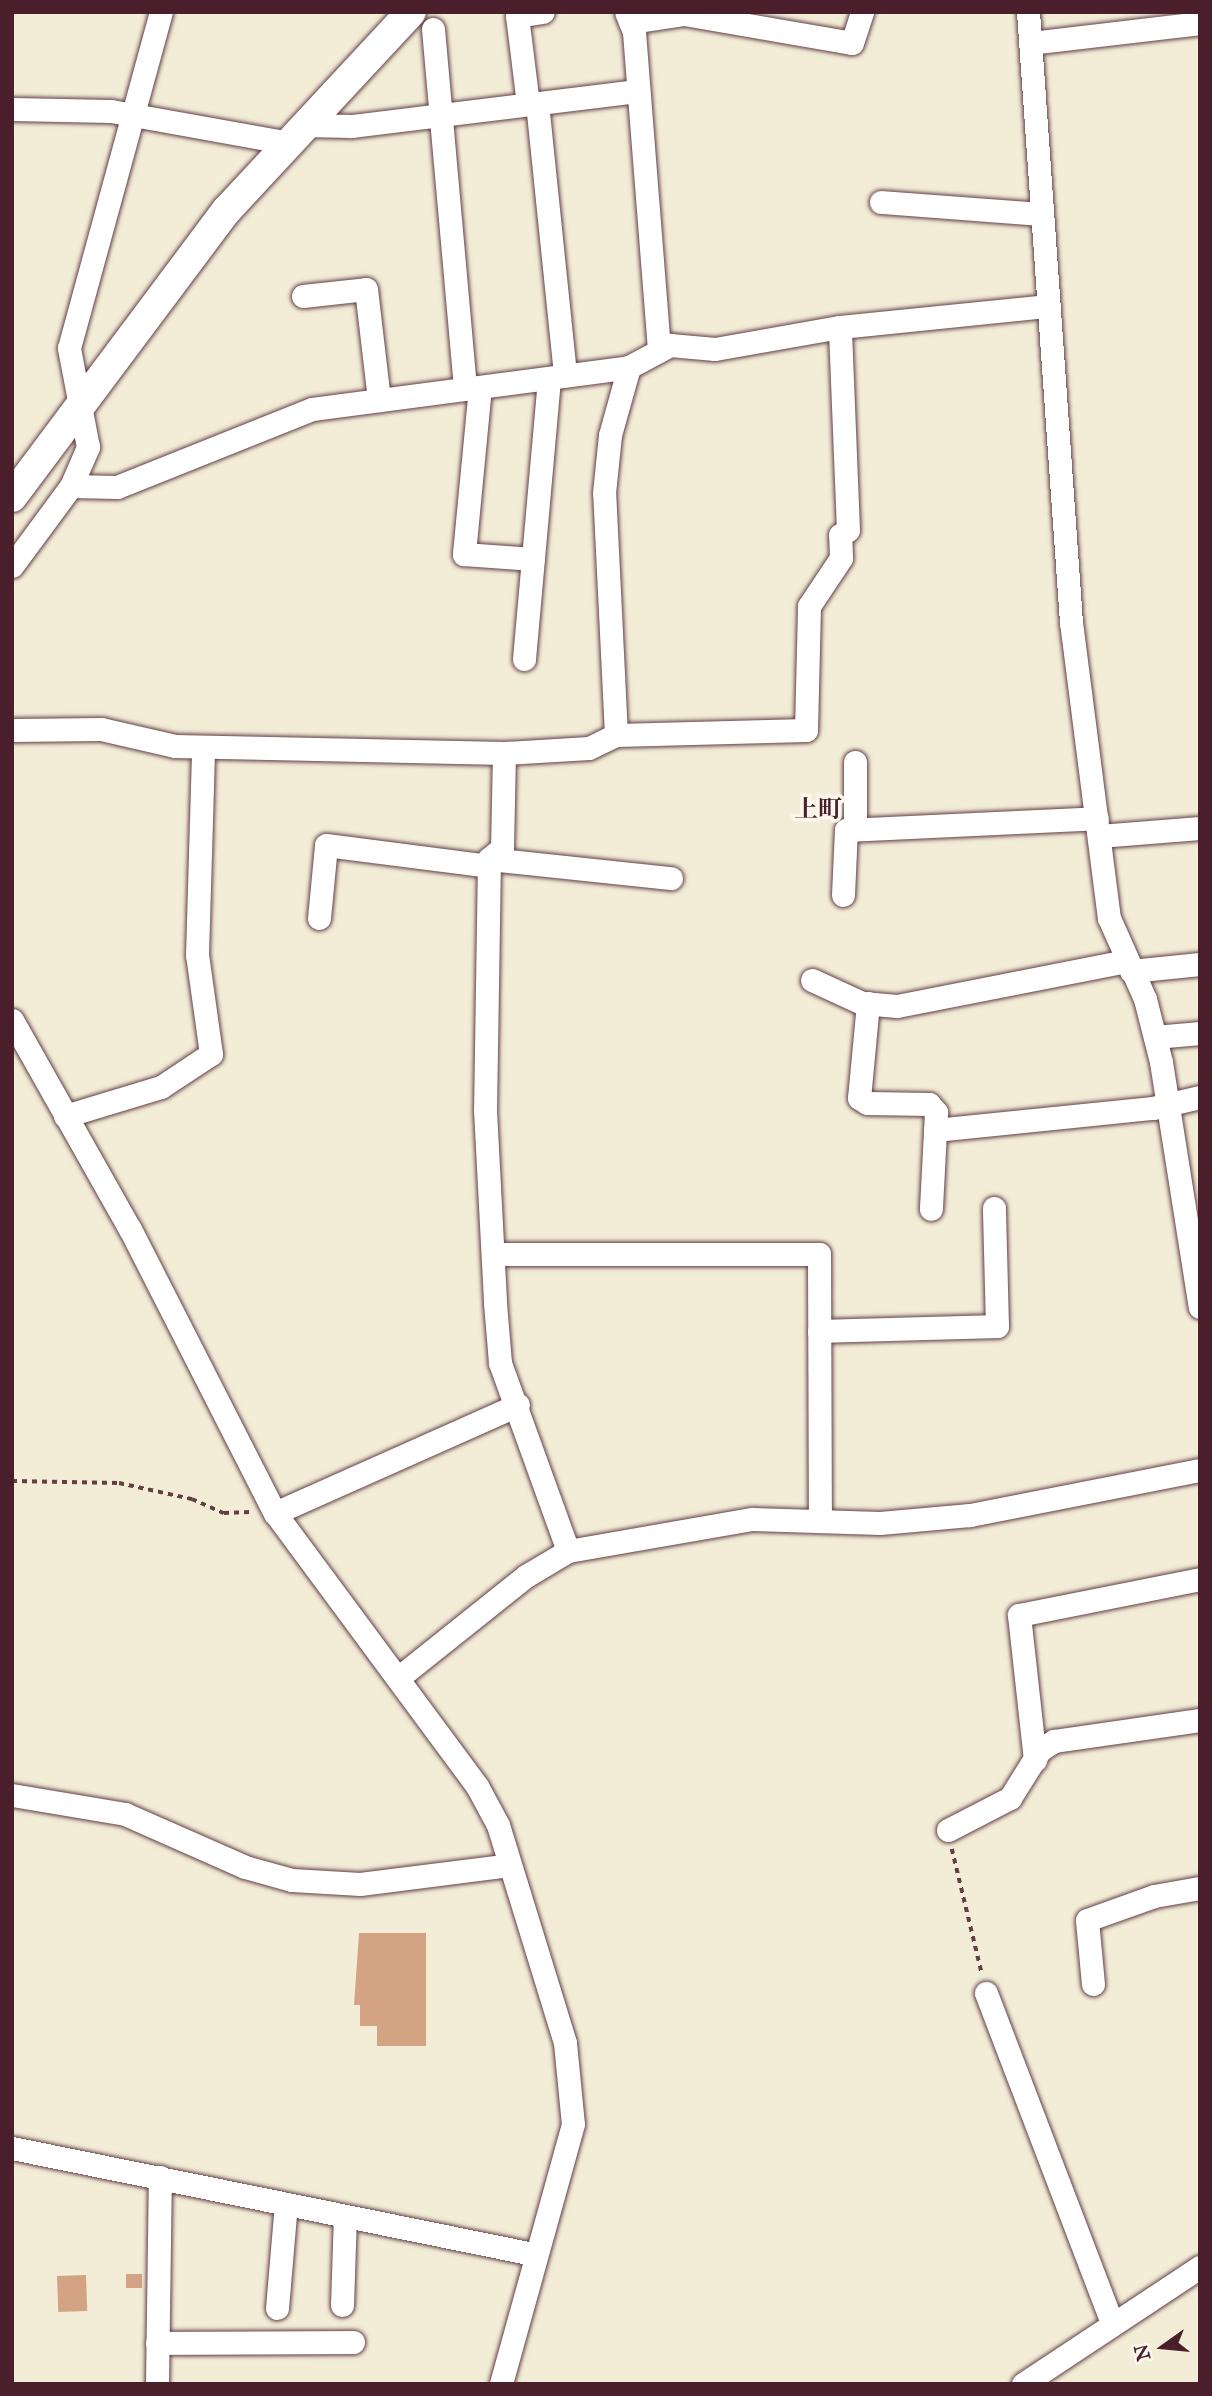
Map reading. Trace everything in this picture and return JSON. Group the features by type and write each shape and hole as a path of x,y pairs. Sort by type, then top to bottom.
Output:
{"main road":[{"path":"12,497 293,134 422,20"}],"street":[{"path":"12,566 71,486 88,447 83,404 69,348 161,12"},
{"path":"524,659 533,559 557,377 532,104 517,16 543,12"},
{"path":"659,349 638,91 628,17 684,14 852,43 862,12"},
{"path":"1028,12 1046,306 1071,622 1109,918 1155,1037 1170,1104 1200,1307"},
{"path":"422,20 446,114 472,388 464,554 533,559"},
{"path":"1030,43 1200,23"},
{"path":"12,109 111,111 131,118 293,134 638,91"},
{"path":"881,202 1040,214"},
{"path":"303,296 366,289 379,400"},
{"path":"71,486 117,487 312,409 629,368 659,349 715,349 839,327 1046,306"},
{"path":"12,730 101,729 203,747 504,753 589,748 616,735 806,730 809,606 841,558 840,536 848,530 839,327"},
{"path":"616,735 604,493 610,435 629,368"},
{"path":"65,1116 161,1087 211,1054 197,956 203,747"},
{"path":"504,753 502,848 489,862 485,1110 500,1363 518,1405 568,1551"},
{"path":"855,762 855,830"},
{"path":"844,895 846,830 1200,828"},
{"path":"319,918 326,845 671,878"},
{"path":"812,980 868,1003 972,996 1129,966 1200,964"},
{"path":"868,1003 859,1098 867,1103 929,1104 935,1130 930,1209"},
{"path":"12,1020 273,1509 477,1786 510,1865 573,2086 573,2124 533,2254 501,2384"},
{"path":"1155,1037 1200,1033"},
{"path":"935,1130 1170,1104 1200,1097"},
{"path":"819,1331 997,1326 993,1208"},
{"path":"492,1254 819,1254 820,1521"},
{"path":"273,1509 518,1405"},
{"path":"398,1678 526,1576 568,1551 752,1519 820,1521 970,1515 1200,1470"},
{"path":"1035,1760 1019,1615 1200,1579"},
{"path":"948,1830 1010,1798 1035,1760 1054,1741 1200,1720"},
{"path":"12,1795 125,1814 245,1867 292,1880 360,1884 510,1865"},
{"path":"1094,1984 1087,1920 1154,1896 1200,1888"},
{"path":"986,1993 1112,2323"},
{"path":"12,2148 533,2254"},
{"path":"157,2384 160,2177"},
{"path":"277,2308 286,2204"},
{"path":"342,2305 345,2216"},
{"path":"1037,2379 1112,2323 1200,2267"},
{"path":"157,2343 353,2342"}],"path":[{"path":"12,1480 119,1483 192,1499 223,1513 273,1509"},
{"path":"948,1830 986,1993"}],"building":[{"path":"359,1933 426,1933 426,2046 377,2046 377,2026 360,2026 360,2005 354,2005"},
{"path":"126,2274 142,2274 142,2288 126,2288"},
{"path":"86,2275 87,2311 58,2312 57,2276"}],"district":[{"name":"上町","path":"818,810"}]}
